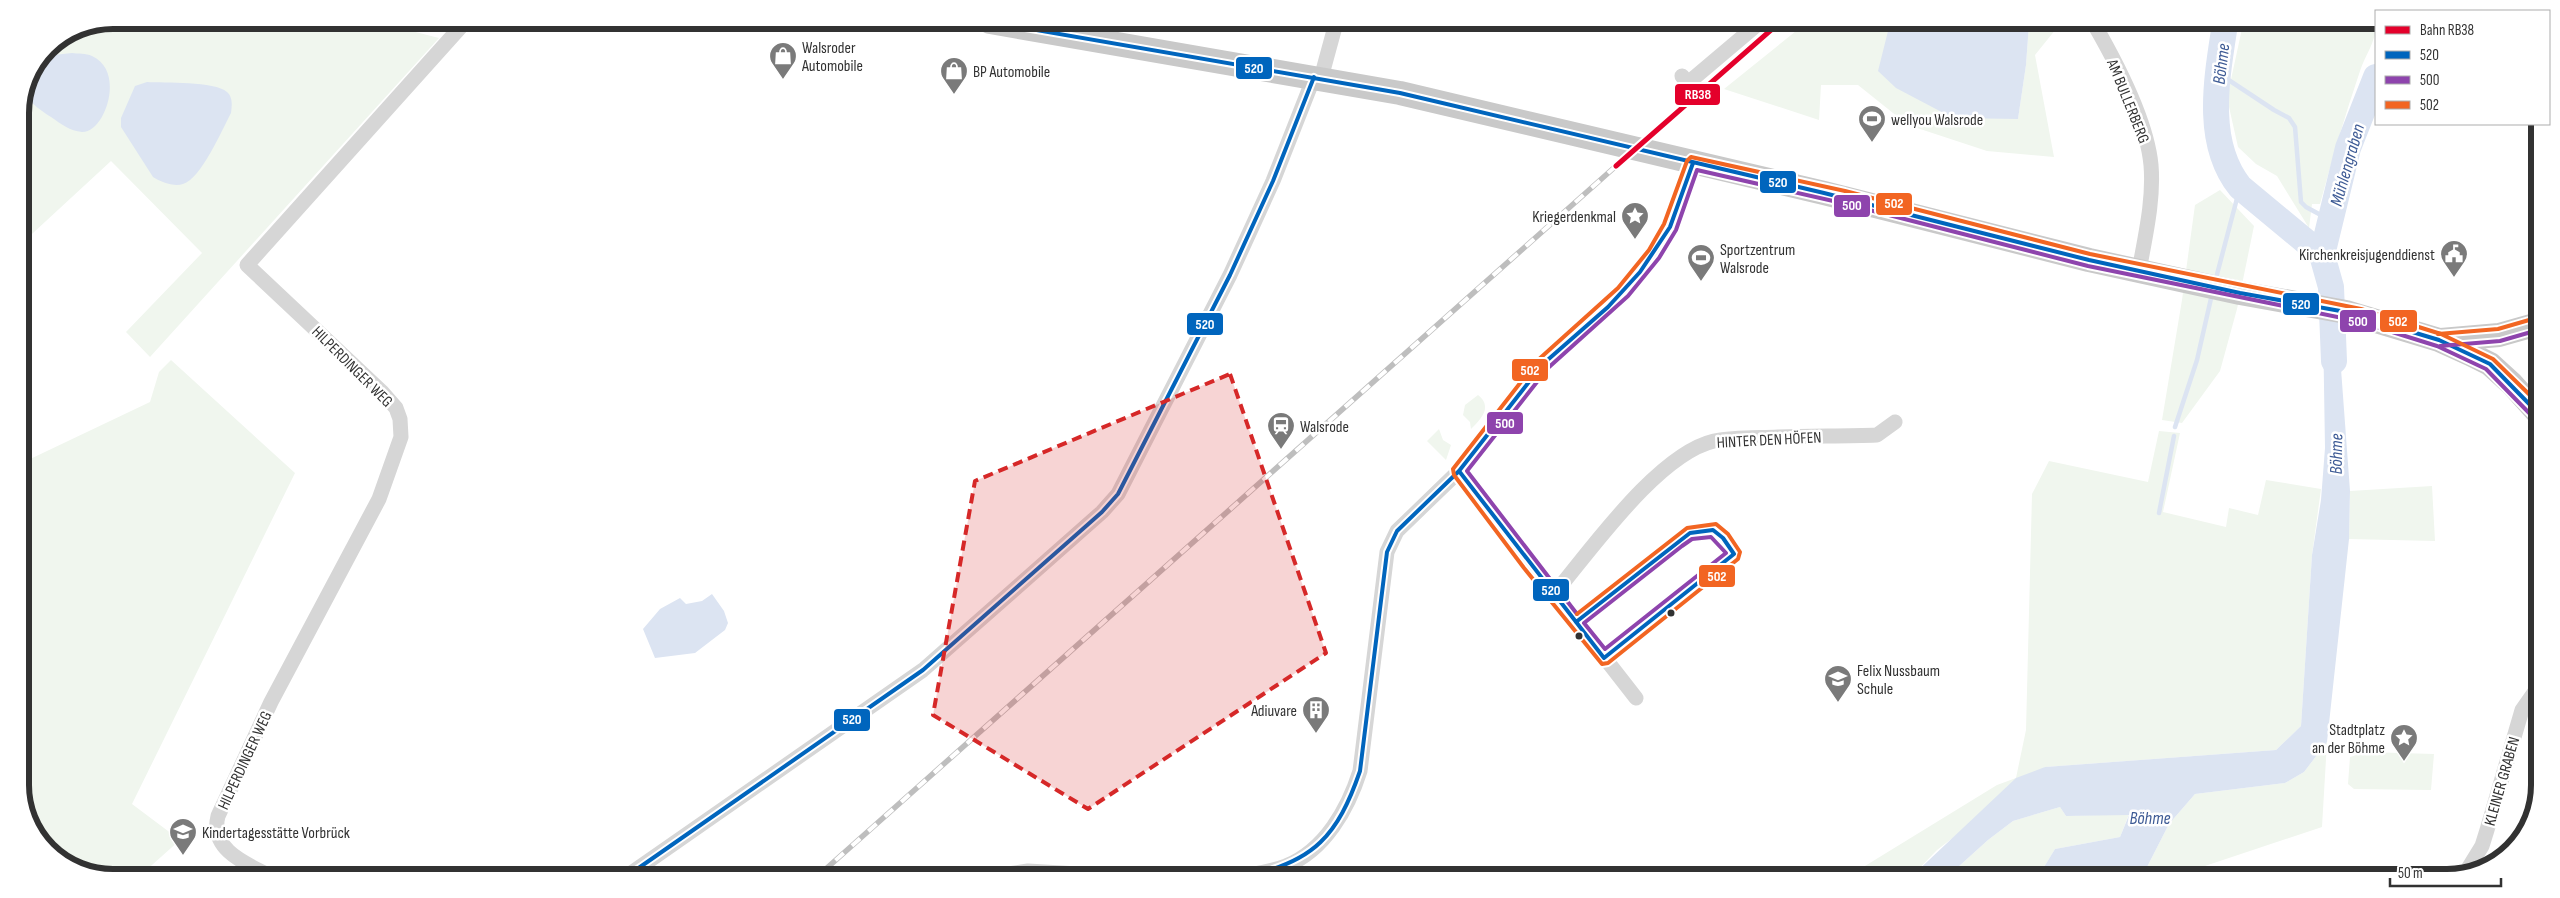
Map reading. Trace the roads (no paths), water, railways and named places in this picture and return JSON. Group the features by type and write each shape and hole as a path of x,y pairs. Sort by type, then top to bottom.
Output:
{"main road":[{"path":"1031,29 1400,92 1824,193 2139,271 2240,293 2343,312 2439,340 2480,359 2512,384 2531,405"},
{"path":"2439,340 2499,335 2531,326"},
{"path":"2480,359 2493,347 2499,335"}],"street":[{"name":"HILPERDINGER WEG","path":"256,869 239,860 225,849 217,837 215,826 218,816 271,702 368,523 401,437 400,419 396,408 382,392 247,265 459,29"},
{"path":"637,869 923,670 1102,512 1118,494 1230,275 1318,78 1334,29"},
{"path":"1682,76 1688,83 1752,29"},
{"name":"AM BULLERBERG","path":"2097,29 2127,88 2148,146 2151,187 2139,271"},
{"path":"1272,869 1288,865 1303,856 1327,834 1342,815 1353,793 1360,771 1389,544 1397,531 1459,471 1543,364 1623,292 1654,254 1670,227 1693,163"},
{"name":"HINTER DEN HÖFEN","path":"1554,594 1641,491 1662,470 1685,453 1712,442 1736,438 1877,435 1895,422"},
{"path":"1459,471 1476,490 1505,532 1636,698"},
{"name":"KLEINER GRABEN","path":"2469,866 2484,838 2522,710 2531,697"}],"water":[{"path":"1892,29 2029,29 2026,65 2018,119 1953,118 1896,88 1878,71 1888,31"},
{"path":"72,53 90,55 102,64 108,74 110,87 108,100 98,123 90,130 82,132 66,127 44,113 30,100 35,81 43,66 54,55"},
{"path":"147,82 201,84 221,88 230,96 231,113 217,142 197,173 183,184 176,185 153,177 121,127 121,118 135,86"},
{"path":"2323,324 2338,328 2350,491 2349,539 2327,742 2304,772 2285,783 2195,794 2169,824 2147,867 2142,869 2044,869 2055,849 2120,837 2129,815 2066,816 2060,807 2013,821 1988,840 1956,869 1919,869 2016,778 2045,767 2276,750 2301,726 2312,555 2321,500 2325,448"},
{"path":"712,594 724,611 728,623 725,630 695,653 655,658 643,629 660,609 680,598 686,604 702,601"}],"waterway":[{"name":"Böhme","path":"2224,29 2216,108 2217,130 2221,150 2229,169 2240,187 2322,255 2331,287 2334,361"},
{"path":"2218,73 2289,118 2295,127 2301,202 2306,207 2330,220"},
{"name":"Mühlengraben","path":"2322,255 2348,148 2375,80"},
{"path":"2215,282 2240,187"},
{"path":"2175,427 2197,360 2212,294"},
{"path":"2159,513 2174,436"}],"railway":[{"path":"826,869 1616,166"}],"rail line":[{"name":"RB38","path":"1616,166 1772,29"}],"place":[{"name":"Walsroder Automobile","path":"783,80"},
{"name":"BP Automobile","path":"954,95"},
{"name":"wellyou Walsrode","path":"1872,143"},
{"name":"Kriegerdenkmal","path":"1635,240"},
{"name":"Kirchenkreisjugenddienst","path":"2454,278"},
{"name":"Sportzentrum Walsrode","path":"1701,282"},
{"name":"Walsrode","path":"1281,450"},
{"name":"Felix Nussbaum Schule","path":"1838,703"},
{"name":"Adiuvare","path":"1316,734"},
{"name":"Stadtplatz an der Böhme","path":"2404,762"},
{"name":"Kindertagesstätte Vorbrück","path":"183,856"}]}
